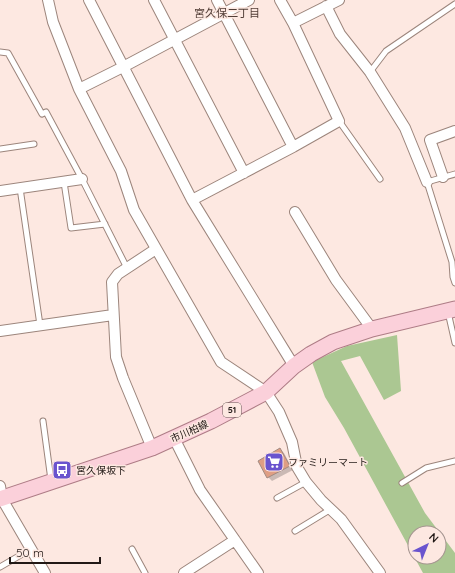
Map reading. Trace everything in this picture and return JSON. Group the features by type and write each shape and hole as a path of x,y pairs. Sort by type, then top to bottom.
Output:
{"main road":[{"name":"市川柏線","path":"1,495 52,481 152,448 211,421 266,392 294,366 333,342 372,330 452,310"}],"street":[{"path":"48,0 53,22 79,89 122,171 134,210 221,362 266,392 279,412 292,442 297,467 306,482 342,519 380,573"},
{"path":"89,0 192,200 294,366"},
{"path":"154,0 244,173"},
{"path":"217,0 293,147"},
{"path":"79,89 249,0"},
{"path":"192,200 339,121 293,23 280,0"},
{"path":"293,23 339,0"},
{"path":"326,6 340,34 370,72 405,128 427,182"},
{"path":"443,177 430,140 455,131"},
{"path":"0,191 82,179"},
{"path":"295,212 336,280 372,330"},
{"path":"152,448 123,378 116,357 112,282 118,274 156,249"},
{"path":"0,331 113,315"},
{"path":"174,438 200,490 258,573"},
{"path":"1,495 45,573"},
{"path":"184,573 235,540"}],"lane":[{"path":"370,72 386,51 455,4"},
{"path":"0,51 8,53 42,114 46,112 127,268"},
{"path":"339,121 380,178"},
{"path":"0,149 34,144"},
{"path":"455,174 427,182 452,262 455,283"},
{"path":"64,182 71,228 105,224"},
{"path":"20,188 40,325"},
{"path":"452,310 455,343"},
{"path":"43,421 52,481"},
{"path":"402,484 426,468 455,461"},
{"path":"277,498 306,482"},
{"path":"295,532 331,509"},
{"path":"0,567 31,549"},
{"path":"132,549 145,573"}],"green space":[{"path":"397,335 401,391 384,400 360,356 341,361 425,513 434,525 407,525 407,544 344,428 325,397 312,362 347,346"},
{"path":"447,542 455,553 455,573 423,573 419,565 447,565"}],"building":[{"path":"280,448 290,466 267,478 258,461"}],"place":[{"name":"ファミリーマート","path":"274,462"},
{"name":"宮久保坂下","path":"62,470"}],"district":[{"name":"宮久保二丁目","path":"227,13"}]}
